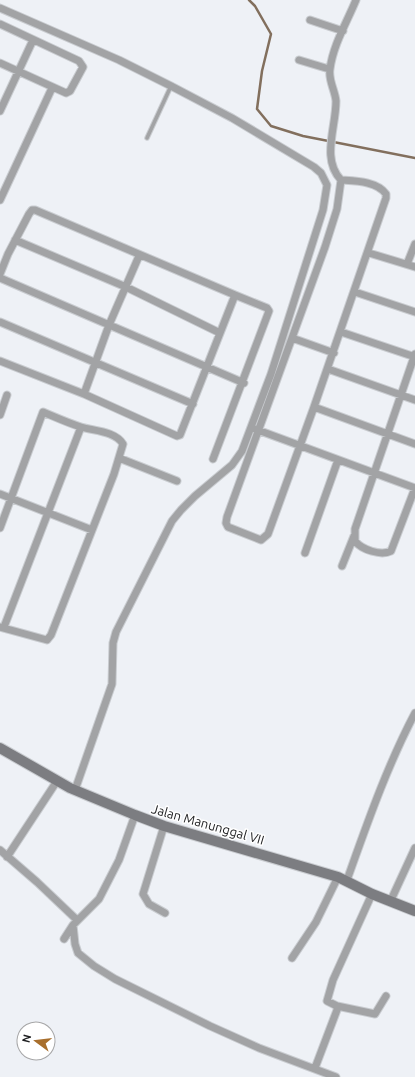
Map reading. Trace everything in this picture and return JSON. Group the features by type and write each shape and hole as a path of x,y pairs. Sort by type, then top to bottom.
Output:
{"street":[{"path":"341,180 337,209 325,246 226,523 228,527 233,530 256,539 265,539 268,534 334,353 385,204 386,194 383,190 358,181 341,180 334,173 332,167 331,153 336,100 330,69 356,0"},
{"path":"0,8 119,60 232,118 314,167 321,173 327,184 323,210 292,310 251,427 238,459 195,496 172,521 120,621 113,643 112,684 75,790"},
{"path":"310,20 343,32"},
{"path":"0,24 79,61 83,65 68,93 63,93 0,63"},
{"path":"0,111 33,40"},
{"path":"299,60 330,69"},
{"path":"0,200 52,88"},
{"path":"0,274 15,240 29,214 32,210 35,210 139,256 267,308 269,311 244,382 214,459"},
{"path":"15,240 126,287 220,333"},
{"path":"407,264 415,244"},
{"path":"369,253 415,267"},
{"path":"84,394 109,325 139,256"},
{"path":"0,278 244,382"},
{"path":"355,292 415,312"},
{"path":"0,361 84,394 178,436 180,435 193,404 235,295"},
{"path":"0,322 193,404"},
{"path":"341,332 415,356 387,434 354,536 342,566"},
{"path":"292,338 334,353"},
{"path":"328,369 415,400"},
{"path":"0,415 7,396"},
{"path":"314,407 415,444"},
{"path":"0,528 43,412 81,427 96,430 120,439 123,444 119,458 92,530 47,640 39,639 2,627 81,427"},
{"path":"251,427 415,488 391,551 382,553 358,546 354,536"},
{"path":"119,458 177,481"},
{"path":"305,553 338,460"},
{"path":"0,494 92,530"},
{"path":"292,958 343,878 398,744 415,713"},
{"name":"Jalan Manunggal VII","path":"0,748 57,781 134,815 164,826 343,878 372,894 391,900 415,911"},
{"path":"7,857 57,781"},
{"path":"64,939 75,922 96,902 102,893 119,860 134,815"},
{"path":"164,826 143,894 148,904 165,913"},
{"path":"391,900 415,848"},
{"path":"0,850 75,922 75,944 78,953 94,966 116,979 210,1026 259,1048 336,1077"},
{"path":"372,894 339,965 327,998 328,1003 375,1014 386,996"},
{"path":"315,1068 337,1006"}],"lane":[{"path":"148,138 171,86"}],"waterway":[{"path":"249,0 255,6 271,34 262,71 257,109 271,126 303,136 415,158"}]}
